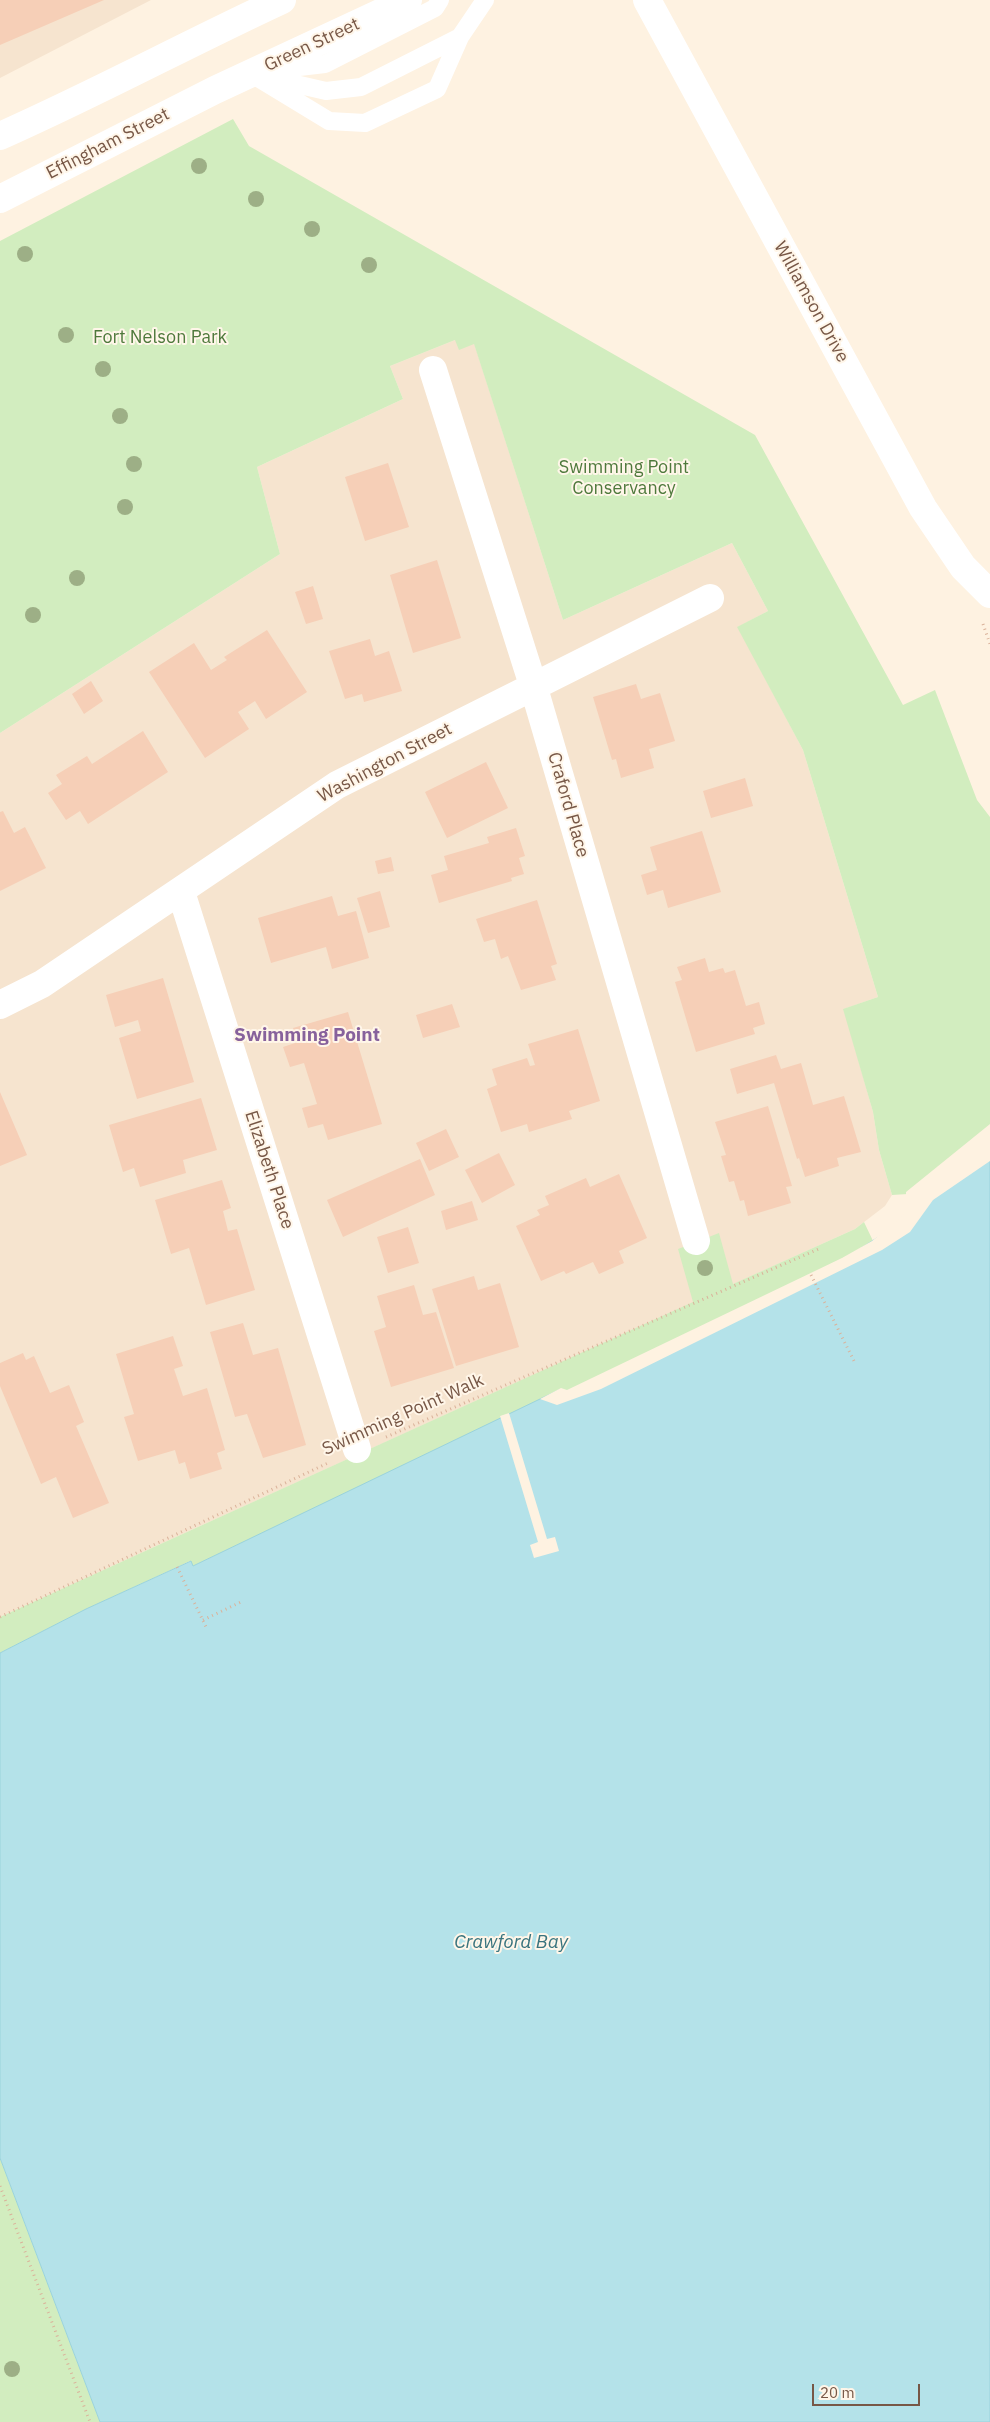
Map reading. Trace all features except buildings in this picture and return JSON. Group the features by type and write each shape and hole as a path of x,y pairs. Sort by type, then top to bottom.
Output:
{"street":[{"path":"0,136 56,112 191,42 282,0"},
{"name":"Green Street","path":"215,90 408,0"},
{"name":"Williamson Drive","path":"647,0 923,508 963,567 990,594"},
{"name":"Effingham Street","path":"0,198 215,90"},
{"name":"Craford Place","path":"433,370 533,685 696,1241"},
{"name":"Washington Street","path":"0,1004 42,984 337,785 533,685 710,598"},
{"name":"Elizabeth Place","path":"181,892 358,1449"}],"lane":[{"path":"250,73 325,64 435,8 440,0"},
{"path":"250,73 329,121 365,123 437,89 460,37 485,0"},
{"path":"250,73 326,91 362,87 460,37"}],"path":[{"name":"Swimming Point Walk","path":"0,1616 358,1449 821,1248"},
{"path":"811,1275 855,1363"},
{"path":"177,1567 206,1627"},
{"path":"202,1620 241,1602"},
{"path":"0,2186 90,2422"}],"shaded area":[{"path":"0,0 151,0 0,78"},
{"name":"Swimming Point","path":"455,340 474,343 563,620 732,543 768,611 738,627 803,750 878,997 844,1009 873,1112 879,1150 892,1195 885,1206 855,1229 0,1617 0,733 280,554 257,467 403,399 390,366"}],"green space":[{"path":"233,119 249,146 755,435 903,705 935,690 977,800 990,817 990,1126 908,1194 892,1195 879,1150 873,1112 843,1009 878,997 803,750 737,627 768,611 732,543 563,620 474,344 459,350 455,340 390,366 403,399 257,467 280,554 0,733 0,241"},
{"path":"864,1222 874,1243 567,1393 193,1566 190,1561 87,1609 0,1653 0,1617 693,1302 678,1249 719,1233 733,1284 855,1229"},
{"path":"0,2158 100,2422 0,2422"}],"water":[{"name":"Crawford Bay","path":"990,1126 990,2422 100,2422 0,2158 0,1653 86,1609 191,1561 193,1566 559,1390 568,1393 843,1260 895,1226"}],"pier":[{"path":"990,1124 990,1161 933,1200 910,1232 882,1250 601,1389 557,1405 540,1399 561,1388 567,1390 842,1258 872,1241 906,1213 906,1192"},
{"path":"509,1413 547,1539 555,1537 559,1551 534,1558 530,1545 538,1542 500,1416"}],"district":[{"name":"Swimming Point","path":"307,1036"}],"park label":[{"name":"Fort Nelson Park","path":"160,338"},
{"name":"Swimming Point Conservancy","path":"624,478"}]}
